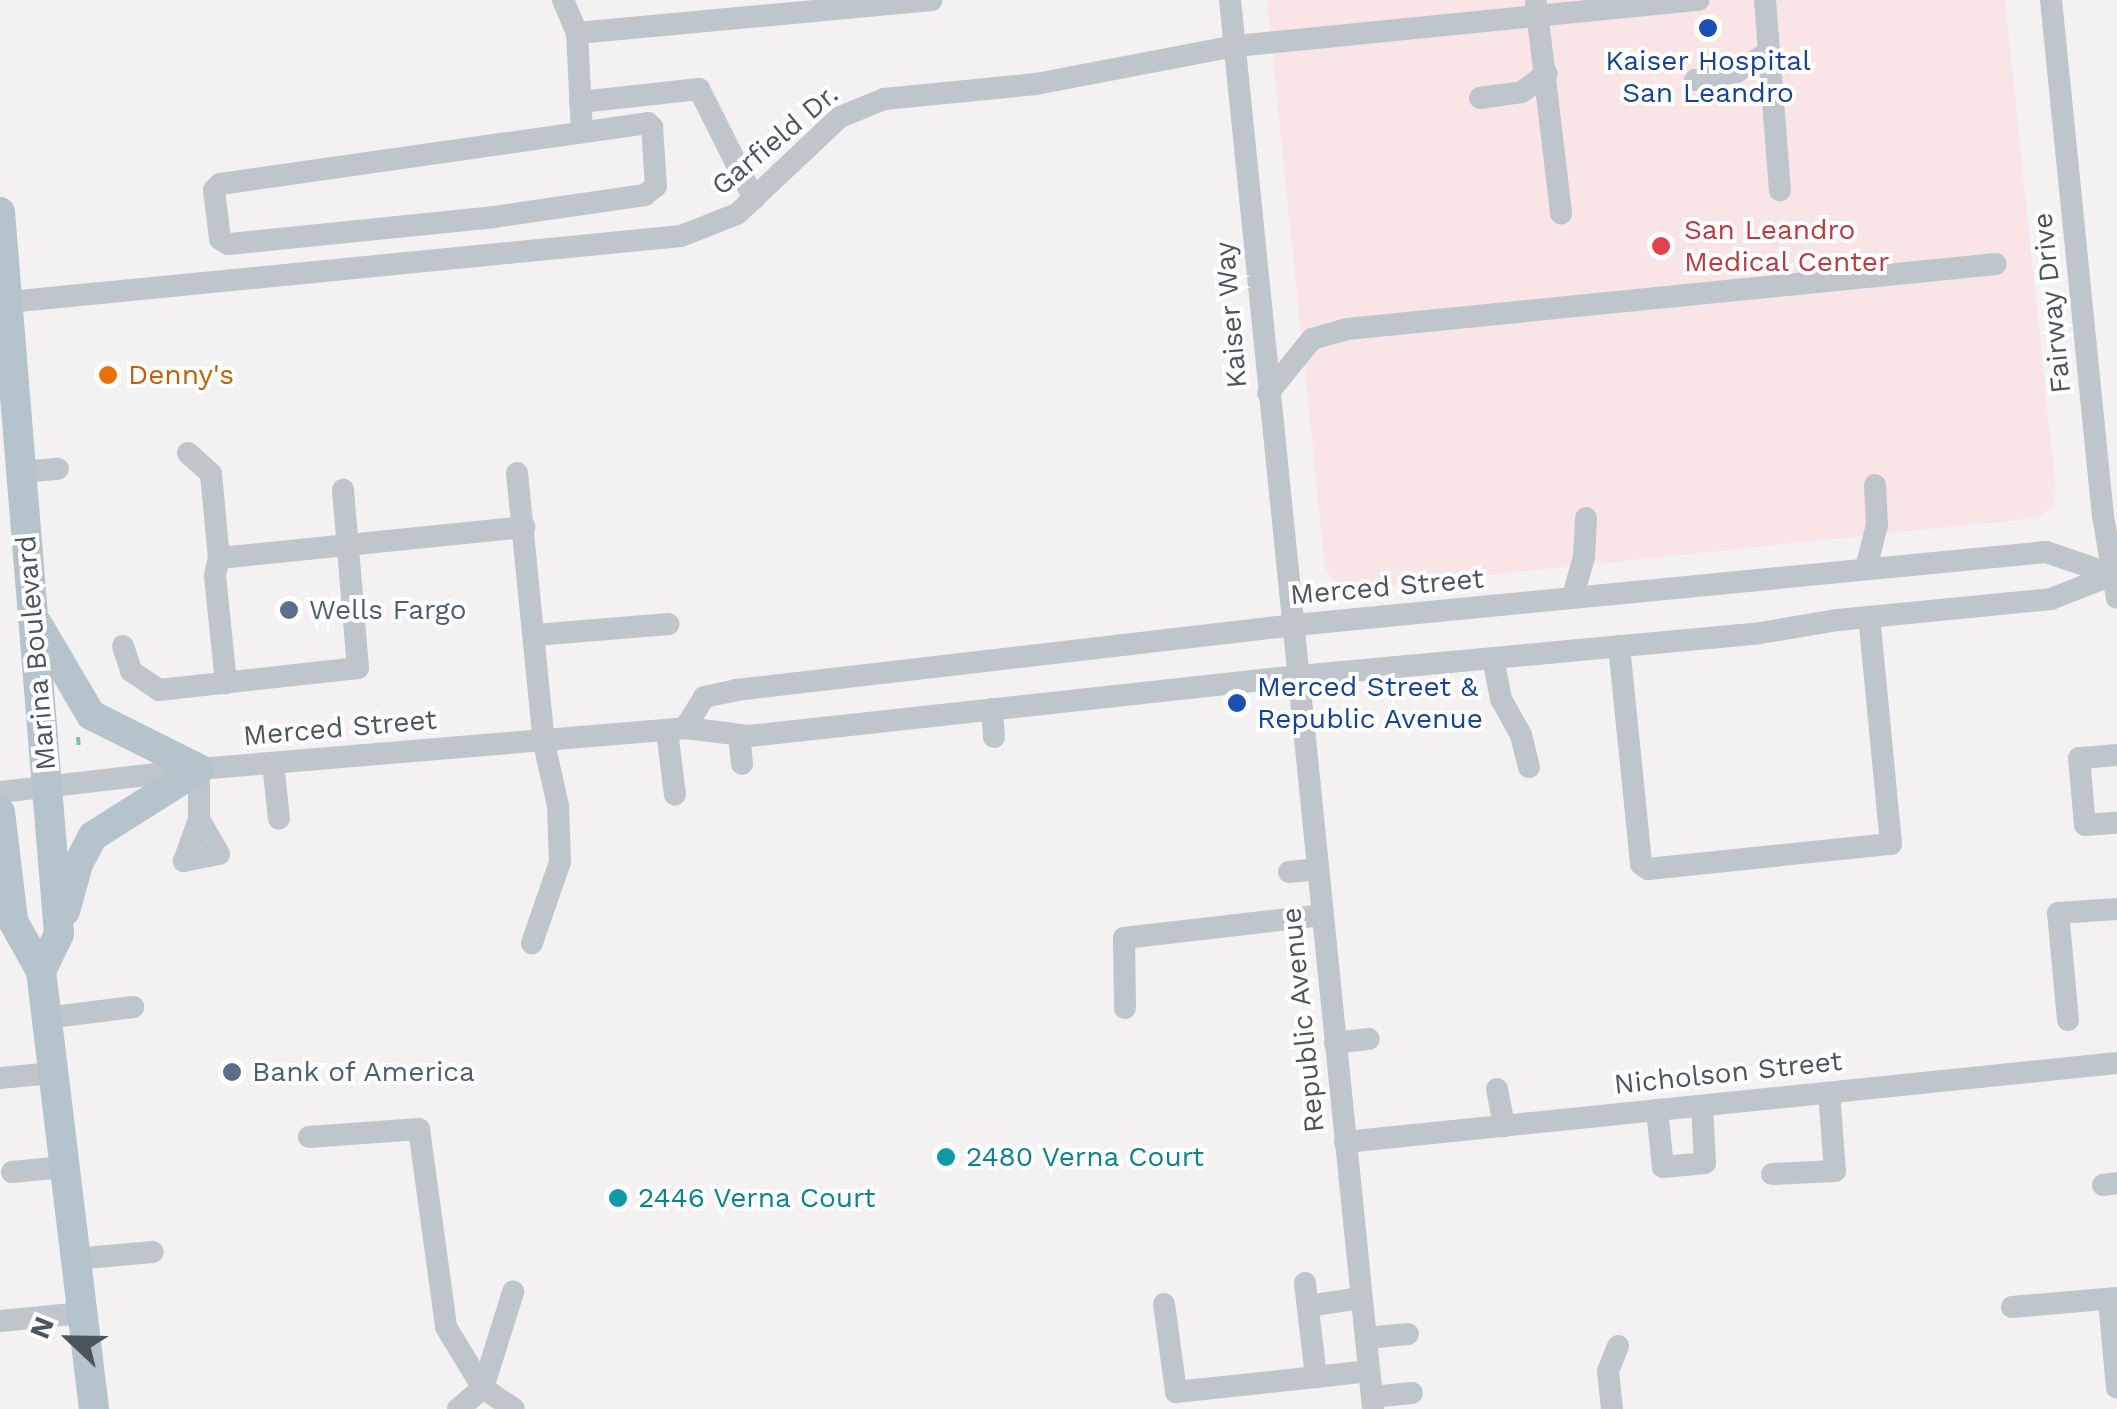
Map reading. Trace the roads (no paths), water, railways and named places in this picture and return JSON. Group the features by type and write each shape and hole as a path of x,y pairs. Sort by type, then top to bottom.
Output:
{"main road":[{"name":"Marina Boulevard","path":"0,212 4,300 59,934"},
{"path":"32,614 91,715 199,769"},
{"path":"41,971 59,934 78,864 94,836 199,769"},
{"path":"0,812 7,911 41,971 94,1409"}],"street":[{"path":"563,0 578,33 582,132"},
{"path":"578,33 931,0"},
{"name":"Kaiser Way","path":"1230,0 1295,625"},
{"name":"Garfield Dr.","path":"4,300 681,236 710,228 737,214 840,118 859,106 884,98 1036,84 1236,46 1537,7 1699,0"},
{"path":"1765,0 1766,54 1780,190"},
{"name":"Fairway Drive","path":"2052,0 2109,494 2117,598"},
{"path":"1537,7 1561,214"},
{"path":"1695,80 1736,72 1766,54"},
{"path":"1480,98 1522,92 1547,74"},
{"path":"580,102 699,89 754,199"},
{"path":"648,123 656,186 645,195 495,217 228,244 220,239 214,190 220,184 582,132 648,123"},
{"path":"1268,394 1312,339 1361,328 1996,264"},
{"path":"188,453 212,474 219,558 215,576 226,683"},
{"path":"21,472 58,469"},
{"path":"517,474 544,743 557,795 560,862 532,943"},
{"path":"1866,568 1877,525 1875,485"},
{"path":"124,646 126,662 138,679 159,690 358,668 342,490"},
{"path":"1573,596 1584,557 1586,518"},
{"path":"219,558 524,527"},
{"name":"Merced Street","path":"676,730 704,697 736,690 1295,625 1505,608 1573,596 2046,552 2114,574"},
{"name":"Merced Street","path":"0,792 199,769 676,730 739,736 992,709 1048,714 1299,676 1760,633 1869,617 2051,600 2114,574"},
{"path":"2018,601 2022,626"},
{"path":"1619,646 1641,864 1648,869 1891,844 1869,617"},
{"path":"535,635 668,624"},
{"name":"Republic Avenue","path":"1295,625 1372,1403"},
{"path":"1493,658 1501,699 1522,735 1529,767"},
{"path":"992,709 994,737"},
{"path":"675,795 676,730"},
{"path":"739,736 742,764"},
{"path":"2117,755 2079,758 2085,826 2117,822"},
{"path":"273,763 279,819"},
{"path":"199,769 199,819"},
{"path":"1289,872 1318,868"},
{"path":"2068,1020 2058,913 2117,909"},
{"path":"1125,1008 1124,938 1322,915"},
{"path":"45,1018 133,1007"},
{"path":"1335,1043 1369,1039"},
{"name":"Nicholson Street","path":"1345,1142 2117,1064"},
{"path":"0,1078 53,1073"},
{"path":"1497,1090 1504,1126"},
{"path":"1772,1174 1835,1171 1828,1093"},
{"path":"1657,1110 1663,1167 1705,1163 1702,1106"},
{"path":"309,1137 419,1129 446,1327 484,1388 514,1409"},
{"path":"12,1172 64,1167"},
{"path":"74,1259 153,1252"},
{"path":"458,1409 484,1388 514,1292"},
{"path":"1316,1377 1306,1294 1361,1298"},
{"path":"2012,1307 2113,1299 2117,1388"},
{"path":"1164,1304 1176,1392 1369,1371"},
{"path":"0,1321 82,1313"},
{"path":"1366,1338 1408,1334"},
{"path":"1612,1409 1608,1370 1618,1346"},
{"path":"1372,1403 1412,1392"}],"place":[{"name":"Kaiser Hospital San Leandro","path":"1708,28"},
{"name":"San Leandro Medical Center","path":"1661,246"},
{"name":"Denny's","path":"108,375"},
{"name":"Wells Fargo","path":"289,610"},
{"name":"Merced Street & Republic Avenue","path":"1237,703"},
{"name":"Bank of America","path":"232,1072"},
{"name":"2480 Verna Court","path":"946,1157"},
{"name":"2446 Verna Court","path":"618,1198"}]}
